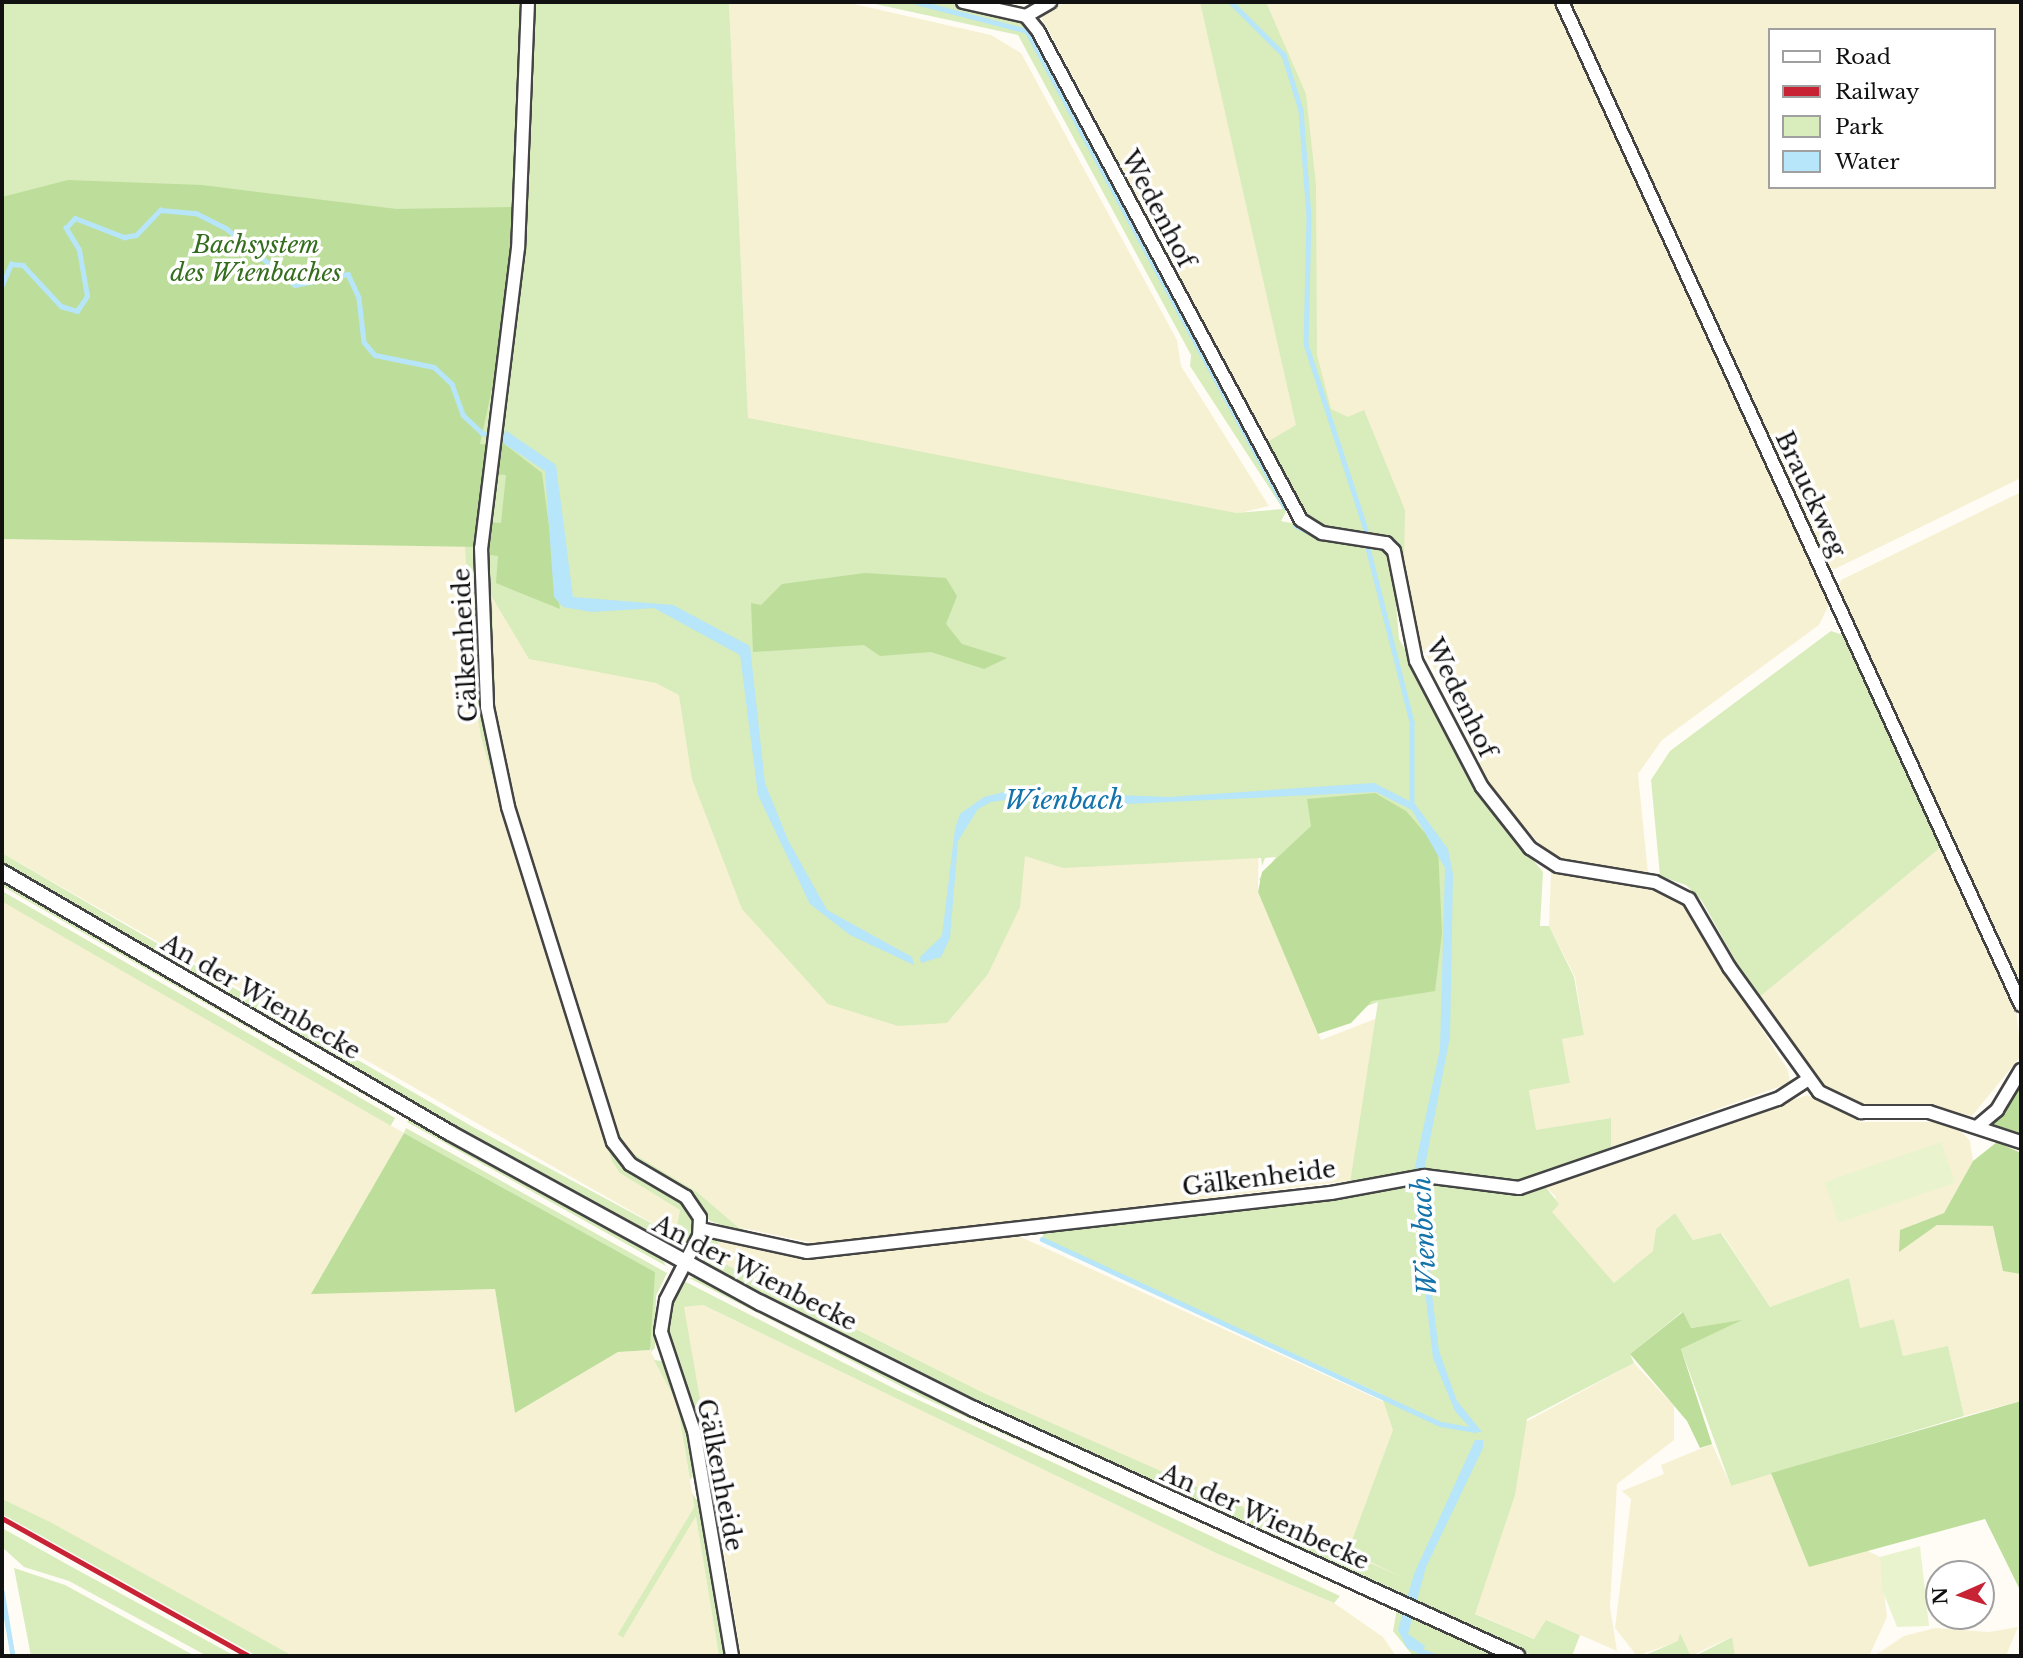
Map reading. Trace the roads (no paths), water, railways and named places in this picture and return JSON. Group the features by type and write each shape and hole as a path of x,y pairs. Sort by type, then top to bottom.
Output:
{"street":[{"name":"Gälkenheide","path":"527,2 517,248 495,423 480,626 492,742 508,807 613,1142 630,1164 686,1197 701,1229"},
{"path":"963,2 1026,16 1050,2"},
{"name":"Brauckweg","path":"1562,2 2021,1005"},
{"name":"Wedenhof","path":"1026,16 1301,520 1322,533 1386,543 1394,551 1412,650 1482,787 1530,848 1550,863 1655,882 1689,899 1806,1081 1861,1112 1929,1112 2021,1142"},
{"name":"An der Wienbecke","path":"2,872 684,1263 974,1409 1517,1656"},
{"path":"1978,1126 1997,1110 2021,1070"},
{"name":"Gälkenheide","path":"701,1229 823,1251 1331,1193 1407,1177 1429,1176 1497,1188 1531,1185 1778,1099 1806,1081"},
{"name":"Gälkenheide","path":"701,1229 666,1300 661,1332 694,1431 732,1656"}],"water":[{"path":"505,430 556,465 573,597 673,605 750,646 765,783 788,840 827,910 912,957 914,965 850,935 810,904 758,795 740,655 654,608 592,612 563,607 554,597 545,471 503,443"},
{"path":"1374,783 1415,804 1448,849 1453,874 1450,1037 1424,1171 1414,1172 1440,1049 1445,868 1412,810 1376,792 1105,805 1028,797 991,802 978,809 958,841 950,938 941,957 921,963 920,957 942,936 955,829 960,814 984,797 1008,791 1169,797"},
{"path":"1412,1181 1424,1181 1420,1198 1439,1351 1457,1401 1482,1432 1474,1432 1455,1411 1433,1358"},
{"path":"1475,1440 1483,1440 1483,1448 1426,1567 1408,1634 1425,1646 1421,1655 1407,1648 1398,1630 1414,1574"}],"waterway":[{"path":"916,2 1027,31 1285,507"},
{"path":"1231,2 1284,55 1301,110 1309,216 1306,344 1366,530"},
{"name":"Wienbach","path":"2,285 11,264 23,265 61,306 77,311 87,296 79,250 66,228 75,218 124,237 136,235 160,210 196,213 227,229 295,285 348,274 359,298 364,342 375,355 434,367 452,384 463,415 482,433 510,439"},
{"path":"1295,525 1321,538"},
{"path":"1367,544 1412,722 1412,806"},
{"path":"1042,1239 1441,1424 1475,1430"},
{"path":"2,1591 13,1656"},
{"name":"Wienbach","path":"1420,1650 1435,1656"}],"railway":[{"path":"2,1518 249,1656"}],"park label":[{"name":"Bachsystem des Wienbaches","path":"256,259"}]}
